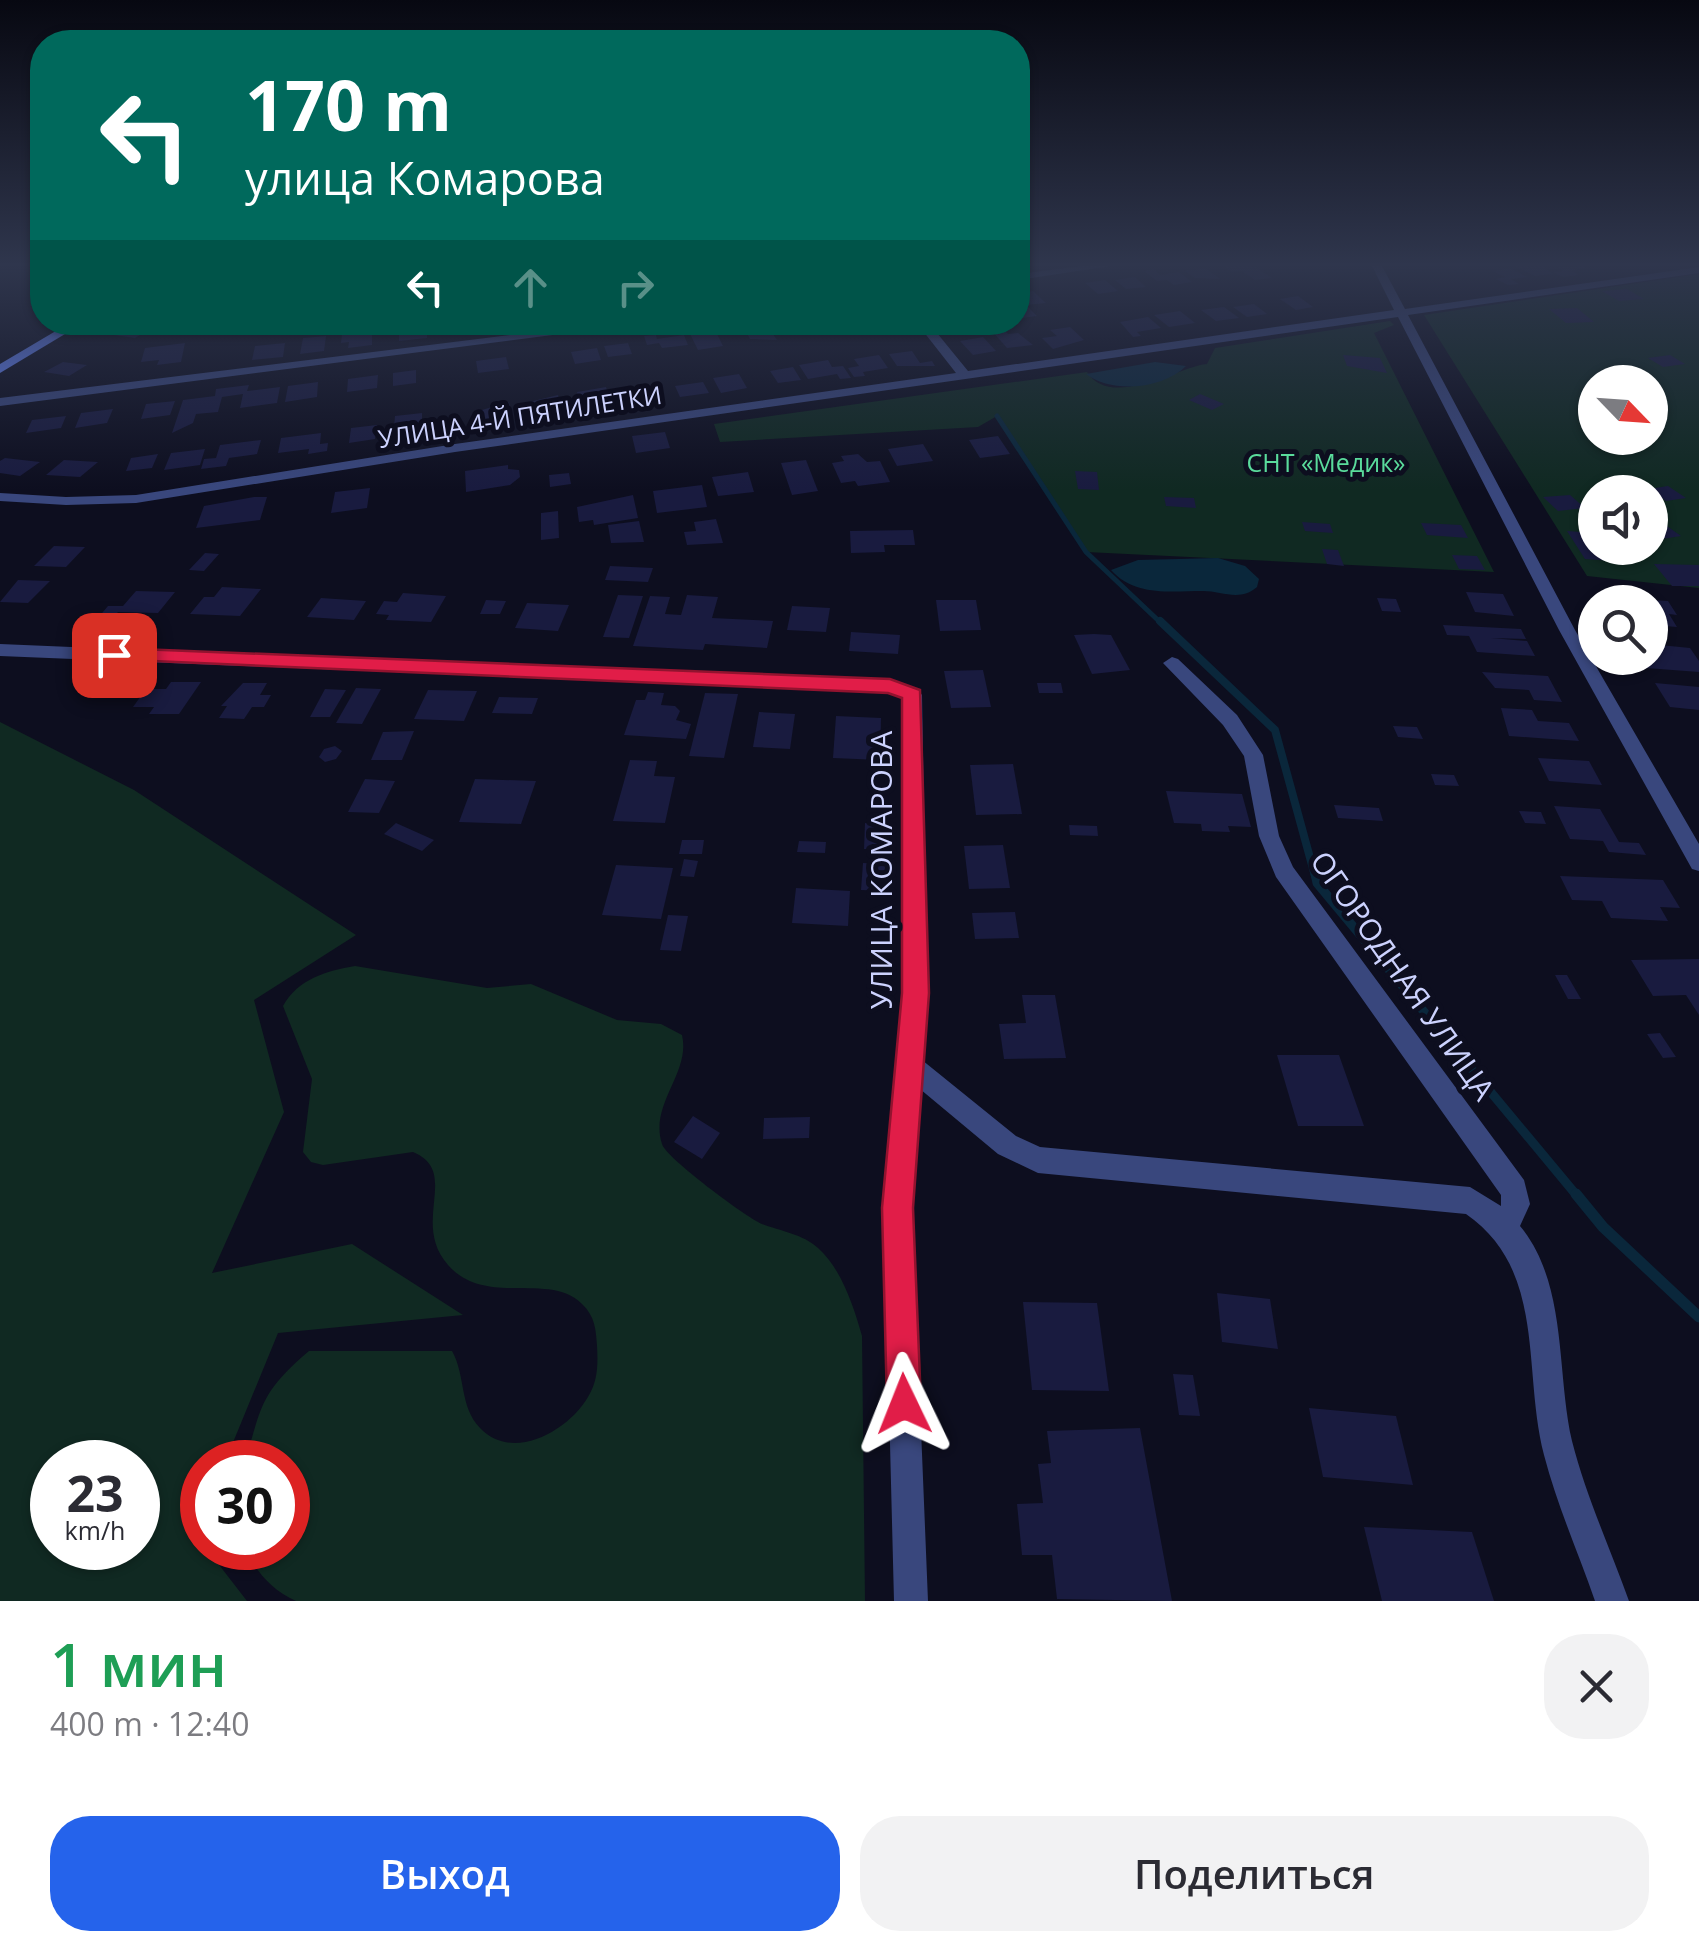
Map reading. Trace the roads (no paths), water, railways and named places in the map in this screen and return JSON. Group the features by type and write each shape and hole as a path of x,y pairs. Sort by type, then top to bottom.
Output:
{"main road":[{"path":"0,369 48,341"}],"street":[{"path":"0,402 496,341"},
{"path":"936,341 964,374"},
{"name":"УЛИЦА 4-Й ПЯТИЛЕТКИ","path":"0,497 66,501 136,499 1207,341"},
{"path":"1416,341 1567,630 1699,863"},
{"name":"УЛИЦА КОМАРОВА","path":"0,650 890,686 908,690 915,701 915,993 898,1208 911,1601"},
{"name":"ОГОРОДНАЯ УЛИЦА","path":"1172,664 1230,720 1253,755 1269,836 1284,870 1514,1190 1516,1204 1506,1225 1524,1252 1534,1284 1556,1437 1612,1601"},
{"path":"910,1065 1007,1145 1038,1160 1470,1200 1506,1225"}],"water":[{"path":"1155,362 1186,366 1164,380 1137,386 1109,384 1086,374"},
{"path":"1218,558 1245,566 1259,579 1257,587 1237,595 1154,591 1131,585 1111,570 1138,560"}],"waterway":[{"path":"997,416 1086,552 1162,624"},
{"path":"1160,621 1275,730 1315,876"},
{"path":"1315,874 1317,883 1578,1197"},
{"path":"1576,1194 1603,1227 1699,1317"}],"park label":[{"name":"СНТ «Медик»","path":"1326,463"}]}
